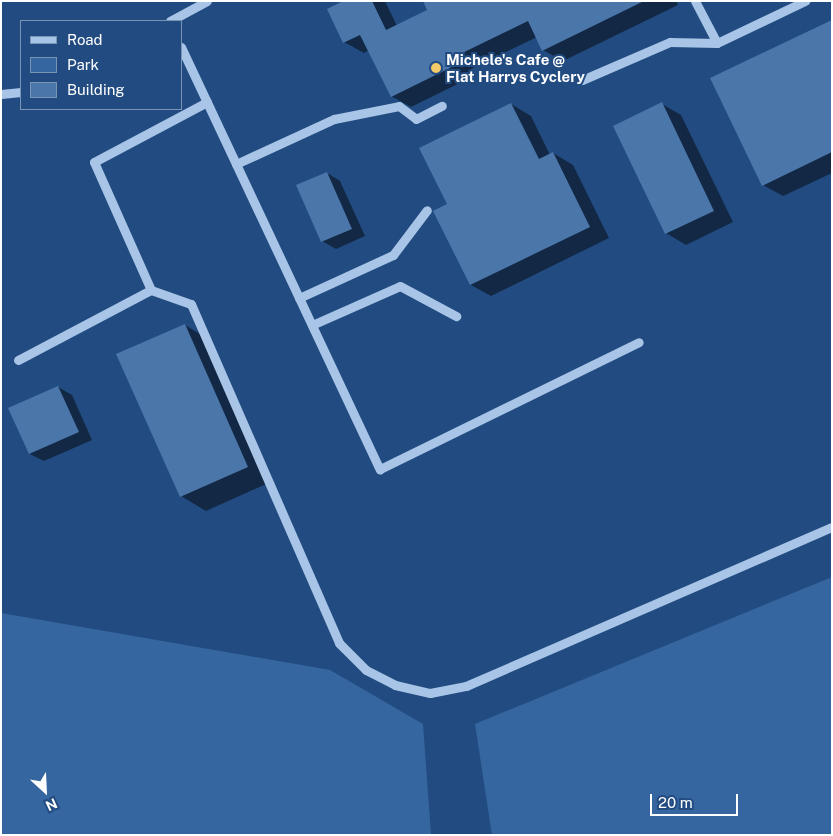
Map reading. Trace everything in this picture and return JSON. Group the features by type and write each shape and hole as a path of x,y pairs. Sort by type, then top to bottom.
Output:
{"street":[{"path":"172,20 207,1"},
{"path":"696,1 717,43"},
{"path":"582,80 670,42 717,43 805,1"},
{"path":"182,49 380,470 639,342"},
{"path":"1,94 20,92"},
{"path":"207,102 94,162 151,290 191,304 339,643 366,670 395,685 430,693 466,686 832,528"},
{"path":"236,164 334,119 398,106 416,119 442,106"},
{"path":"299,298 393,255 427,210"},
{"path":"312,325 400,286 456,316"},
{"path":"18,360 151,290"}],"green space":[{"path":"832,577 832,835 492,835 475,724"},
{"path":"1,613 330,670 423,724 431,835 1,835"}],"building":[{"path":"343,1 372,1 386,30 427,10 423,1 644,1 542,51 528,21 452,58 456,65 391,97 360,35 343,43 327,9"},
{"path":"832,20 832,152 762,186 710,78"},
{"path":"662,102 714,211 665,234 613,126"},
{"path":"511,103 539,159 553,152 590,227 470,285 433,211 447,204 419,148"},
{"path":"327,172 352,229 321,242 296,185"},
{"path":"185,324 248,467 180,497 116,354"},
{"path":"58,386 79,432 29,454 8,408"}],"place":[{"name":"Michele's Cafe @ Flat Harrys Cyclery","path":"436,68"}]}
